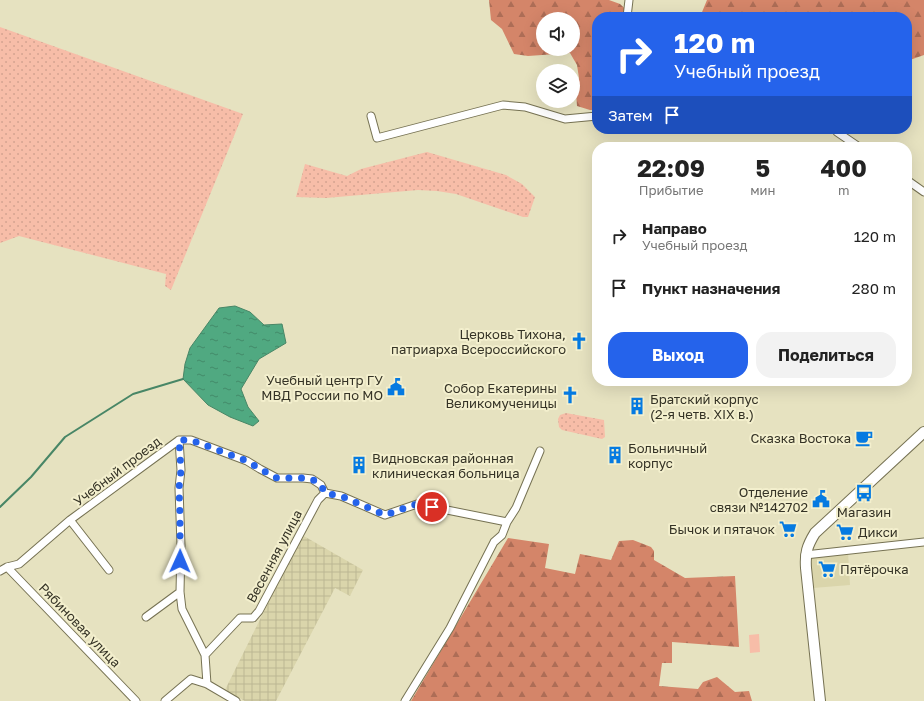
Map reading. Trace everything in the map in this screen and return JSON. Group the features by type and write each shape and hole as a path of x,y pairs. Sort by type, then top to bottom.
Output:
{"street":[{"path":"628,12 629,0"},
{"path":"371,116 377,138 503,105 525,107 565,119 592,116"},
{"path":"840,134 852,142"},
{"path":"912,184 924,192"},
{"path":"820,701 805,555 808,544 815,533 924,432"},
{"path":"179,440 181,470 179,488 181,538 180,592 182,609 205,655 207,684"},
{"name":"Учебный проезд","path":"0,571 7,567 19,564 70,520 179,440 191,440 247,461 277,478 312,479 321,485 325,493"},
{"path":"405,701 450,628 494,542 502,535 507,522 516,508 540,451"},
{"path":"325,493 341,496 385,515 417,504 507,522"},
{"name":"Весенняя улица","path":"205,655 240,618 253,618 259,611 318,500 325,493"},
{"path":"70,520 110,570"},
{"path":"805,555 924,542"},
{"name":"Рябиновая улица","path":"7,567 136,701"},
{"path":"146,617 180,592"},
{"path":"165,701 191,679 207,684 236,701"}],"shaded area":[{"path":"0,27 243,114 171,290 165,286 166,274 19,236 0,243"},
{"path":"427,152 506,175 522,184 535,197 528,217 523,217 456,194 437,191 418,190 326,198 296,197 305,164 347,176 361,169"},
{"path":"566,413 604,420 605,437 602,439 562,430 559,427 558,419 560,415"},
{"path":"302,535 363,570 350,596 335,588 276,701 245,701 225,690"},
{"path":"848,552 850,585 813,588 809,557"},
{"path":"759,634 760,652 750,653 749,635"}],"green space":[{"path":"489,0 609,0 620,4 629,12 592,12 592,110 580,107 580,64 576,64 572,56 580,56 580,12 536,12 536,55 514,54 502,29 491,20"},
{"path":"707,0 924,0 924,55 912,59 912,12 702,12"},
{"path":"508,538 549,544 545,568 575,574 580,554 611,560 619,541 633,540 651,547 654,551 654,560 685,578 735,576 739,647 672,642 672,663 662,663 659,686 698,689 703,682 717,677 735,692 749,691 752,701 411,701"}],"water":[{"path":"235,306 250,312 264,325 282,324 286,343 259,359 241,389 248,407 259,421 253,426 230,417 208,405 183,379 185,364 190,348 219,308"}],"waterway":[{"path":"0,507 31,477 65,437 133,394 183,379"}],"place":[{"name":"Церковь Тихона, патриарха Всероссийского","path":"579,341"},
{"name":"Учебный центр ГУ МВД России по МО","path":"396,387"},
{"name":"Собор Екатерины Великомученицы","path":"570,395"},
{"name":"Братский корпус (2-я четв. XIX в.)","path":"637,406"},
{"name":"Сказка Востока","path":"864,438"},
{"name":"Больничный корпус","path":"615,455"},
{"name":"Видновская районная клиническая больница","path":"359,465"},
{"name":"Магазин","path":"864,493"},
{"name":"Отделение связи №142702","path":"821,499"},
{"name":"Бычок и пятачок","path":"788,529"},
{"name":"Дикси","path":"845,532"},
{"name":"Пятёрочка","path":"827,569"}],"route":[{"path":"180,561 179,488 181,470 179,440 191,440 247,461 277,478 312,479 321,485 325,493 341,496 385,515 417,504 432,507"}]}
